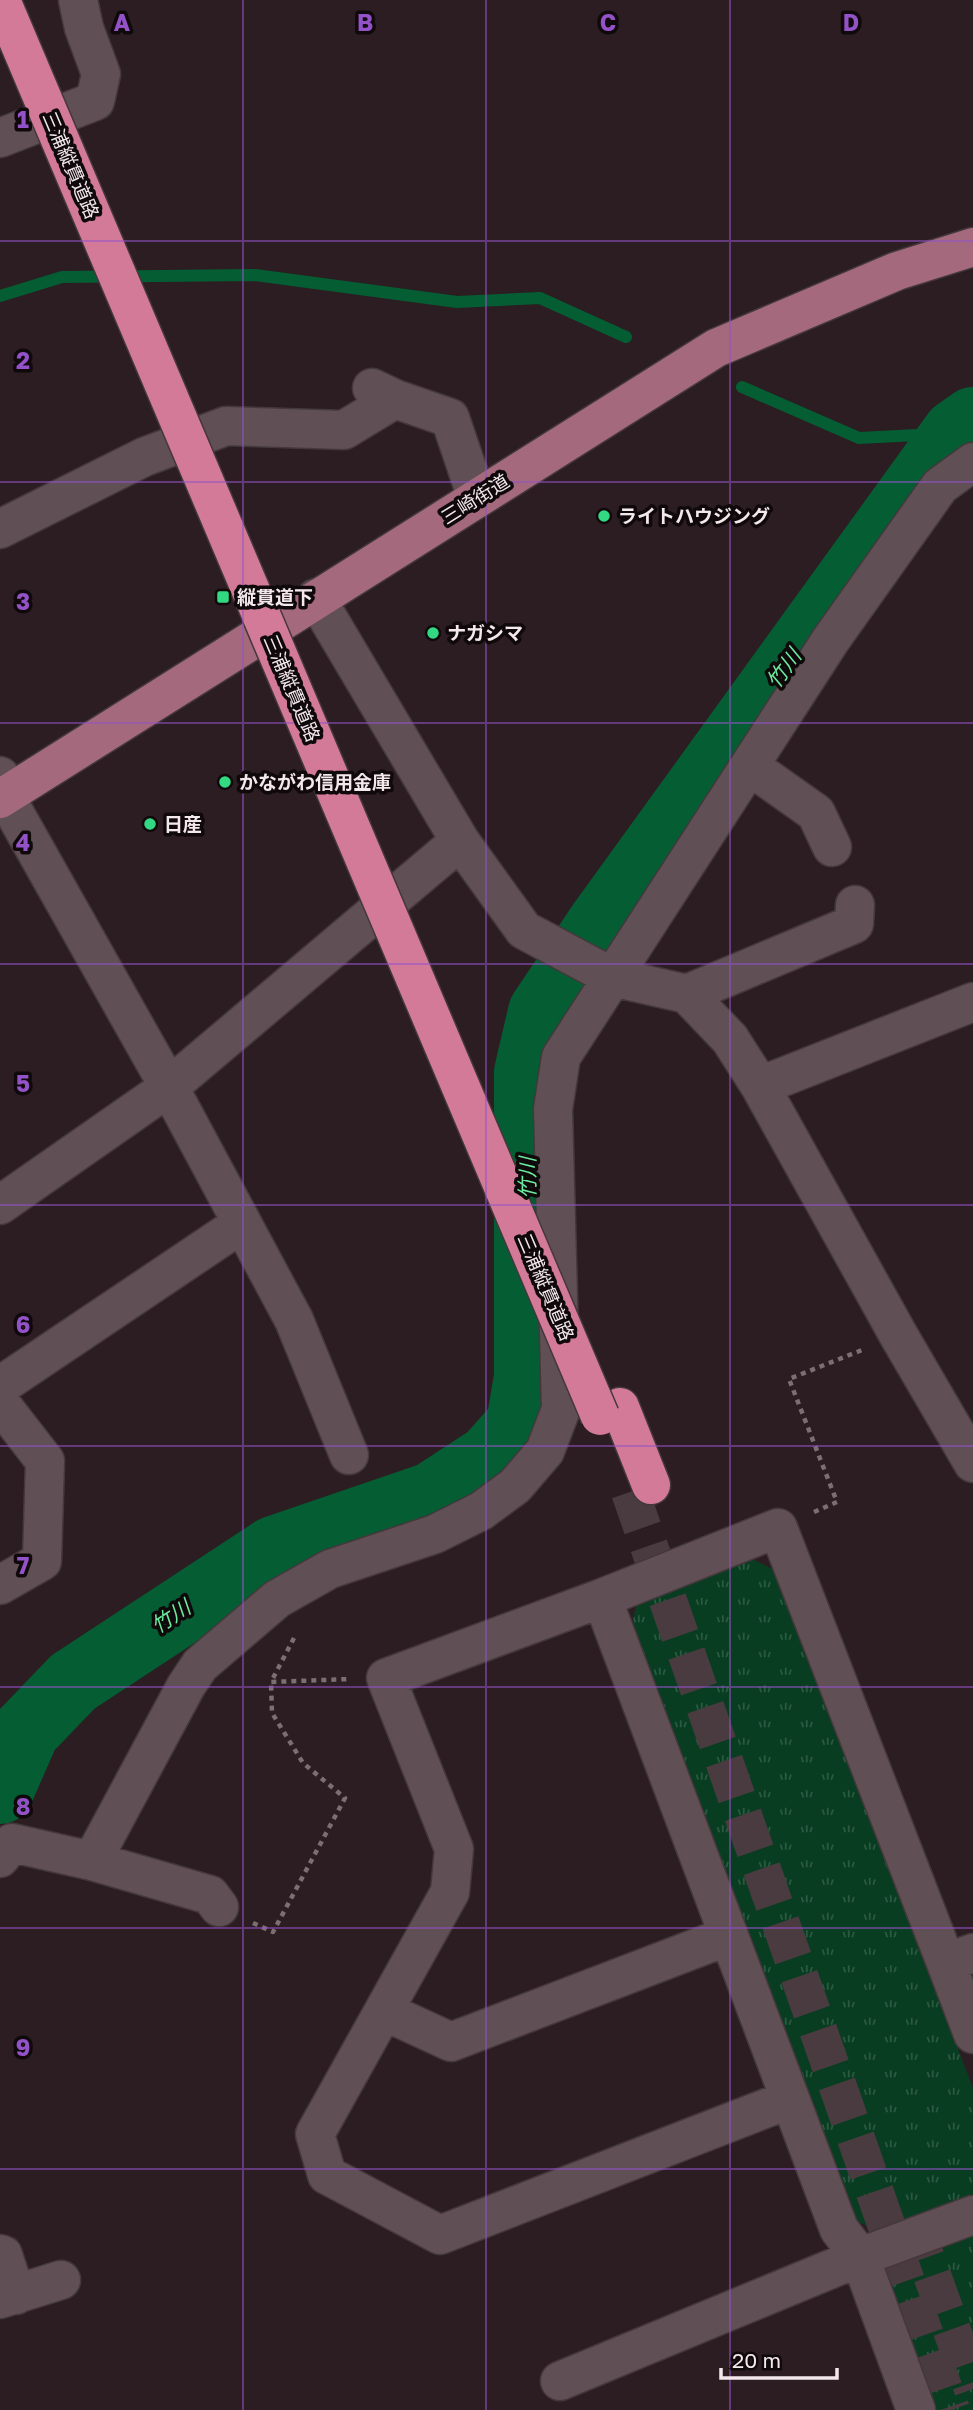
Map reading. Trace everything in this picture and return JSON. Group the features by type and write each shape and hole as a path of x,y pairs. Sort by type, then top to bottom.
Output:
{"highway":[{"name":"三浦縦貫道路","path":"1,0 610,1411"},
{"name":"三浦縦貫道路","path":"25,0 640,1488"}],"main road":[{"name":"三崎街道","path":"2,790 716,348 898,271 973,247"}],"street":[{"path":"0,138 95,101 101,74 84,28 78,0"},
{"path":"0,530 144,457 226,426 344,430 382,393 450,418 477,498"},
{"path":"92,1861 186,1686 200,1665 277,1599 330,1569 435,1534 481,1511 515,1486 545,1451 561,1409 553,1109 561,1057 830,641 940,486 973,463"},
{"path":"316,598 460,841 524,930 612,977 687,994 730,1039 760,1086 973,1463"},
{"path":"751,767 816,813 832,847"},
{"path":"2,790 169,1087 294,1320 349,1455"},
{"path":"0,1205 169,1087 460,841"},
{"path":"687,994 854,924 855,905"},
{"path":"760,1086 973,1002"},
{"path":"0,1387 241,1224"},
{"path":"0,1403 45,1461 42,1561 0,1586"},
{"path":"790,2099 440,2235 327,2175 315,2134 450,1892 454,1849 386,1678 602,1598 778,1528 960,1958 973,2034"},
{"path":"602,1598 839,2229 860,2257 916,2410"},
{"path":"0,1858 12,1843 92,1861 210,1895 219,1908"},
{"path":"384,2011 451,2042 728,1936"},
{"path":"560,2381 860,2257 973,2215"},
{"path":"0,2254 3,2255 8,2297 61,2280"}],"path":[{"path":"778,1528 837,1502 789,1379 899,1336"},
{"path":"272,1932 345,1798 303,1763 272,1713 271,1682 295,1637"},
{"path":"271,1682 386,1678"}],"green space":[{"path":"748,1557 775,1570 973,2088 973,2197 879,2233 857,2221 632,1624 637,1601"},
{"path":"973,2236 973,2410 929,2410 884,2290 892,2268"}],"waterway":[{"path":"0,296 62,277 255,275 457,302 540,298 626,337"},
{"path":"742,387 859,438 956,433"},
{"name":"竹川","path":"0,1790 26,1731 73,1682 274,1550 432,1496 490,1458 520,1424 528,1377 528,1072 542,1012 601,924 956,433 973,421"}],"tunnel":[{"path":"630,1492 951,2410"},
{"path":"913,2222 973,2389"}],"place":[{"name":"ライトハウジング","path":"604,516"},
{"name":"縦貫道下","path":"223,597"},
{"name":"ナガシマ","path":"433,633"},
{"name":"かながわ信用金庫","path":"225,782"},
{"name":"日産","path":"150,824"}]}
